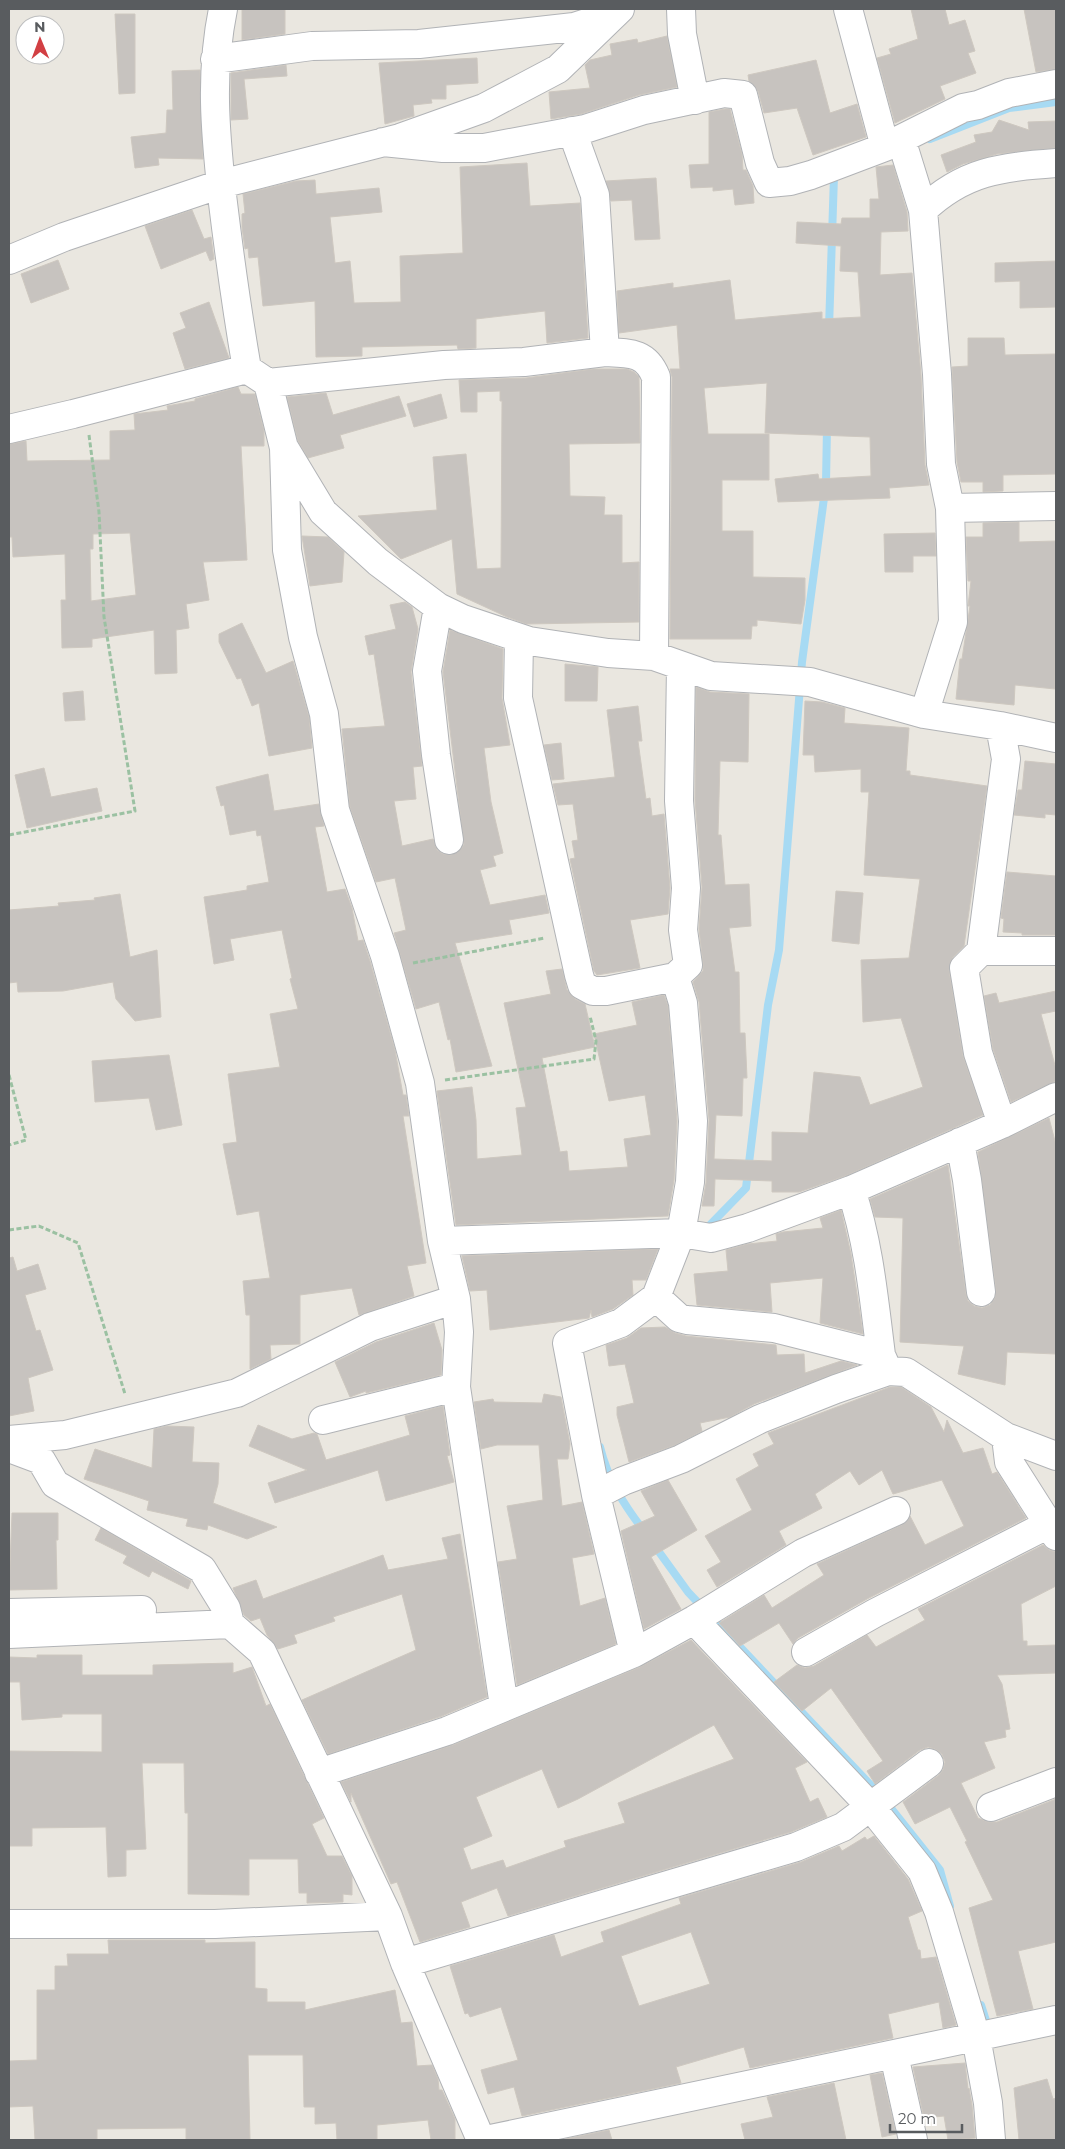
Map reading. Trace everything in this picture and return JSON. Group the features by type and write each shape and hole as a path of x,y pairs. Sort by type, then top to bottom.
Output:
{"street":[{"path":"223,9 215,59 216,142 229,259 257,376 284,448 323,512 378,562 438,607 463,619 519,639 608,653 654,656 711,676 799,682 924,714 1000,726 1056,738"},
{"path":"681,9 682,34 695,100"},
{"path":"848,9 899,150 923,210 937,374 940,464 950,508 953,622 924,714"},
{"path":"215,59 312,46 419,44 574,27 616,12"},
{"path":"9,260 64,237 221,184 383,142 484,108 558,69 616,12"},
{"path":"383,142 443,148 484,148 572,131 644,110 724,93 743,95 760,163 769,183 790,181 899,150 963,108 978,106 1009,92 1056,84"},
{"path":"572,131 595,195 605,352"},
{"path":"923,210 940,193 963,180 988,172 1023,166 1056,164"},
{"path":"9,428 73,414 85,409 257,376 524,362 605,352 639,356 650,363 656,377 654,656"},
{"path":"284,448 287,550 303,637 324,714 335,810 388,967 420,1083 442,1242 456,1299 459,1332 456,1387 504,1706"},
{"path":"950,508 1056,506"},
{"path":"438,607 427,671 436,755 449,840"},
{"path":"519,639 518,698 569,934 582,985 593,991 606,991 675,977 688,965 683,930 686,888 679,801 681,666"},
{"path":"1000,726 1006,759 981,951 964,968 978,1053 1002,1124"},
{"path":"981,951 1056,951"},
{"path":"634,1653 608,1489 567,1343 621,1323 656,1297 681,1233 690,1182 693,1120 683,1003 675,977"},
{"path":"442,1242 681,1233 711,1238 748,1228 851,1190 1002,1124 1055,1106"},
{"path":"960,1142 967,1180 981,1292"},
{"path":"851,1190 860,1216 885,1363"},
{"path":"656,1297 679,1318 774,1328 885,1363 906,1372 1006,1437 1056,1456"},
{"path":"9,1440 65,1436 237,1393 370,1327 456,1299"},
{"path":"608,1489 681,1459 760,1419 836,1389 885,1363"},
{"path":"323,1420 456,1387"},
{"path":"806,1652 875,1613 1053,1530 1009,1462 1006,1437"},
{"path":"9,1448 41,1460 55,1484 202,1569 228,1616 262,1652 388,1916 405,1963 481,2140"},
{"path":"319,1774 447,1731 634,1653 703,1614 803,1553 896,1511"},
{"path":"9,1613 228,1616"},
{"path":"703,1614 870,1806 922,1871 940,1912 976,2037 988,2103 991,2140"},
{"path":"9,1634 228,1616"},
{"path":"405,1963 796,1847 843,1827 929,1763"},
{"path":"991,1807 1056,1782"},
{"path":"9,1924 215,1924 388,1916"},
{"path":"486,2140 1056,2020"},
{"path":"894,2055 913,2140"}],"path":[{"path":"9,835 135,811 104,617 100,512 85,409"},
{"path":"388,967 569,934"},
{"path":"420,1083 594,1059 596,1040 582,985"},
{"path":"9,1075 26,1140 9,1145"},
{"path":"9,1230 39,1226 78,1243 132,1418"}],"building":[{"path":"242,9 285,9 285,34 242,40"},
{"path":"911,9 945,9 949,25 965,20 975,51 968,53 976,73 940,86 945,99 895,123 877,58 891,54 889,49 918,39"},
{"path":"1024,9 1056,9 1056,69 1036,72"},
{"path":"115,14 135,14 135,93 119,94"},
{"path":"667,36 677,87 639,95 581,114 551,119 549,92 590,88 585,65 590,60 612,55 610,44 637,39 638,43"},
{"path":"477,58 478,83 446,85 446,99 431,99 432,103 413,105 414,116 385,124 379,63"},
{"path":"816,60 830,113 857,104 866,137 813,155 797,108 764,113 758,91 749,81 748,75"},
{"path":"286,65 287,76 244,79 248,119 231,120 231,73"},
{"path":"200,70 203,159 158,158 159,165 135,168 131,137 166,133 167,110 173,110 172,71"},
{"path":"730,109 742,154 743,170 746,170 753,186 754,203 735,205 733,189 713,191 713,187 691,188 689,165 709,164 709,112"},
{"path":"999,120 1029,130 1028,122 1056,121 1056,148 997,154 963,164 947,172 941,155 976,142 974,135 992,132"},
{"path":"527,163 530,206 580,203 588,338 547,343 545,311 476,319 476,348 458,349 457,345 362,347 362,356 316,357 315,301 263,306 258,257 249,258 248,248 245,249 242,227 242,214 245,213 243,194 296,181 315,180 316,194 379,188 382,212 330,217 335,263 350,261 354,303 401,302 400,256 463,253 460,167"},
{"path":"893,165 907,212 908,231 881,232 880,275 912,273 921,375 925,465 929,485 889,488 890,498 778,502 775,479 818,474 819,479 871,476 870,437 765,433 767,383 704,388 708,434 769,434 769,480 722,480 722,531 753,531 753,577 805,578 805,600 801,624 757,620 757,626 752,626 751,639 670,639 672,377 670,369 680,369 677,325 619,333 617,291 673,283 673,288 730,280 735,320 822,312 822,319 861,317 858,272 840,271 841,246 796,243 797,222 841,224 842,218 870,218 870,199 879,199 876,167"},
{"path":"656,178 660,239 635,240 632,200 611,201 606,181"},
{"path":"192,210 204,239 211,237 214,259 210,261 206,251 161,269 145,226"},
{"path":"58,260 69,289 31,303 21,274"},
{"path":"1056,261 1056,307 1020,308 1020,281 995,282 995,263"},
{"path":"209,302 229,358 185,369 173,333 186,328 180,313"},
{"path":"968,338 1004,338 1005,355 1056,354 1056,474 1003,475 1003,491 983,492 983,482 961,482 957,462 952,367 968,366"},
{"path":"593,369 627,369 639,377 640,443 569,444 570,496 605,497 604,515 622,515 622,563 639,562 639,622 526,624 507,617 457,594 452,539 401,559 358,516 437,510 433,457 466,454 477,569 501,568 502,401 500,401 500,391 477,392 477,412 461,412 459,380 526,378"},
{"path":"238,387 241,394 255,394 264,431 264,446 241,446 247,560 203,562 209,600 186,604 189,628 176,630 177,673 155,674 154,630 92,639 92,647 62,648 61,600 66,600 65,554 13,557 12,537 9,537 9,444 26,441 27,461 110,460 110,431 135,430 134,414 168,410 167,406 195,401 195,399","holes":["130,533 136,595 91,601 90,549 93,549 93,534"]},
{"path":"326,393 333,415 399,396 406,416 340,435 344,448 308,458 298,441 287,397"},
{"path":"441,394 447,418 414,427 407,404"},
{"path":"1019,522 1019,542 1056,541 1055,689 1015,685 1014,705 956,699 960,659 962,659 970,606 968,606 971,581 968,581 966,537 983,537 983,523"},
{"path":"935,533 936,556 913,556 913,572 885,572 884,534"},
{"path":"302,536 328,537 344,552 342,582 310,586"},
{"path":"405,602 412,607 418,629 411,672 422,766 413,767 416,799 394,801 402,846 433,839 437,850 443,854 451,855 458,852 464,845 443,672 450,630 503,649 502,698 510,745 484,748 491,802 503,853 493,856 496,866 480,870 490,905 545,895 549,913 509,920 512,934 455,943 492,1066 456,1072 450,1039 448,1040 439,1002 416,1009 394,933 406,930 395,878 376,882 350,807 342,729 385,726 374,654 369,655 365,636 396,629 390,605"},
{"path":"242,623 266,673 293,661 309,717 312,748 269,756 259,703 252,706 241,678 237,679 219,642 219,634"},
{"path":"565,664 598,667 597,701 565,701"},
{"path":"696,687 710,692 749,694 748,762 720,761 718,835 721,835 725,885 749,884 751,926 729,928 735,972 739,972 740,1033 745,1033 747,1078 743,1078 742,1116 716,1115 714,1159 772,1161 772,1132 808,1133 814,1072 860,1077 870,1105 923,1087 901,1018 863,1022 861,960 909,958 920,879 864,875 869,792 861,792 861,769 815,772 814,755 803,755 805,701 822,702 845,708 844,723 909,728 906,771 910,771 910,775 987,786 964,946 953,957 949,970 963,1056 983,1115 845,1176 799,1192 772,1192 772,1181 715,1179 714,1206 702,1206 706,1183 709,1120 699,1002 693,982 703,971 699,929 702,887 695,800"},
{"path":"83,691 85,720 65,721 63,693"},
{"path":"638,706 642,741 638,741 646,799 650,798 652,816 664,814 670,888 668,914 630,920 640,968 597,975 594,971 570,859 575,858 572,841 578,840 573,804 558,805 553,784 615,777 607,710"},
{"path":"561,743 564,779 552,780 544,745"},
{"path":"1025,761 1056,764 1056,815 1045,814 1045,818 1014,815 1018,790 1022,790"},
{"path":"44,768 51,797 97,788 102,811 27,828 15,775"},
{"path":"268,774 274,811 319,804 324,826 315,827 327,892 345,889 352,908 358,941 363,940 370,961 395,1050 403,1095 406,1095 409,1116 403,1116 426,1263 407,1266 414,1296 359,1315 352,1288 300,1295 300,1344 270,1345 271,1359 250,1369 250,1315 246,1315 243,1281 270,1278 259,1211 237,1215 223,1144 237,1142 228,1074 280,1067 270,1014 298,1009 290,979 292,978 282,930 230,939 234,960 214,964 204,897 247,890 247,886 269,882 261,835 257,836 256,830 230,835 224,805 221,806 216,787"},
{"path":"1007,872 1056,876 1056,935 1022,935 1022,933 1003,932 1004,919 1001,918"},
{"path":"836,891 863,893 859,944 832,941"},
{"path":"120,894 130,957 157,950 161,1017 135,1021 116,999 113,982 63,991 18,992 17,982 9,983 9,910 59,906 58,903 95,900 94,898"},
{"path":"562,969 567,990 575,999 585,1004 595,1047 542,1058 560,1152 567,1151 569,1171 628,1167 624,1139 651,1135 645,1095 609,1101 594,1034 637,1025 632,1002 664,995 668,1006 677,1121 674,1180 668,1216 456,1225 437,1091 472,1087 476,1120 477,1159 522,1155 516,1108 526,1107 504,1003 551,994 546,971"},
{"path":"1056,991 1056,1011 1041,1014 1056,1069 1056,1081 1011,1102 993,1049 984,996 996,993 999,1003"},
{"path":"169,1055 182,1125 156,1130 149,1098 95,1102 92,1061"},
{"path":"1049,1118 1056,1145 1056,1354 1007,1352 1005,1385 958,1374 964,1346 900,1342 903,1218 875,1217 870,1199 948,1165 968,1301 974,1306 982,1308 990,1305 995,1298 996,1290 978,1152"},
{"path":"841,1210 851,1254 863,1334 820,1323 823,1278 770,1283 772,1312 697,1305 694,1274 728,1271 726,1250 748,1244 777,1241 776,1234 783,1232 823,1228 820,1218"},
{"path":"658,1249 646,1280 632,1280 633,1295 613,1309 592,1317 591,1310 589,1318 490,1330 487,1290 470,1291 462,1256"},
{"path":"13,1257 17,1271 38,1264 46,1289 25,1295 36,1331 40,1330 53,1370 28,1378 34,1411 9,1416 9,1258"},
{"path":"434,1323 442,1350 441,1375 366,1393 366,1391 350,1397 335,1362 376,1342"},
{"path":"665,1327 675,1333 686,1336 776,1345 777,1355 804,1354 805,1373 841,1361 857,1365 754,1404 730,1417 700,1423 702,1431 675,1445 629,1462 617,1415 617,1407 634,1403 625,1364 609,1366 606,1345 627,1338 641,1328"},
{"path":"890,1387 901,1387 931,1407 944,1432 947,1420 963,1453 983,1448 992,1474 997,1472 1026,1518 867,1599 798,1638 793,1644 779,1623 740,1646 719,1623 764,1595 772,1608 824,1575 817,1564 902,1525 910,1516 925,1545 964,1526 942,1480 893,1494 882,1470 859,1485 850,1471 815,1494 822,1508 779,1531 786,1545 717,1587 707,1570 721,1562 705,1536 752,1510 736,1479 759,1466 753,1454 774,1444 768,1433"},
{"path":"544,1394 561,1397 570,1444 568,1459 557,1459 562,1506 582,1502 594,1554 572,1558 580,1606 605,1598 616,1644 517,1685 498,1562 517,1559 507,1506 543,1500 539,1445 497,1445 481,1449 474,1402 493,1399 494,1402 542,1403"},
{"path":"443,1406 450,1455 447,1456 454,1482 386,1501 378,1470 275,1503 268,1483 307,1470 249,1446 258,1425 292,1439 314,1433 317,1434 326,1460 410,1435 405,1416"},
{"path":"167,1426 194,1427 192,1462 219,1463 218,1484 213,1503 277,1527 247,1539 208,1525 207,1530 186,1526 188,1519 147,1510 149,1501 84,1479 95,1449 152,1468 154,1429"},
{"path":"668,1480 697,1530 651,1557 681,1609 644,1629 621,1531 655,1516 641,1491"},
{"path":"12,1513 58,1513 58,1540 56,1540 57,1589 9,1590"},
{"path":"101,1528 191,1581 188,1589 152,1571 149,1577 123,1563 127,1556 95,1540"},
{"path":"460,1534 487,1697 442,1716 328,1754 302,1700 416,1650 402,1594 333,1617 335,1621 294,1635 297,1643 278,1649 267,1635 260,1618 251,1621 244,1615 233,1588 256,1580 263,1599 383,1555 388,1570 448,1559 442,1538"},
{"path":"1043,1545 1049,1550 1056,1552 1056,1586 1021,1604 1023,1641 1027,1641 1027,1646 1056,1645 1056,1673 997,1675 1002,1684 1010,1729 1005,1730 1006,1737 984,1742 995,1768 961,1783 978,1818 988,1822 997,1822 1056,1799 1056,1942 1018,1951 1033,2009 997,2016 969,1908 993,1900 950,1807 915,1824 903,1802 939,1775 943,1770 945,1762 942,1754 928,1747 920,1750 875,1784 867,1771 883,1761 831,1688 802,1711 774,1682 797,1665 805,1668 814,1666 867,1635 876,1647 925,1620 918,1609"},
{"path":"691,1640 807,1762 795,1768 810,1802 818,1798 827,1817 791,1832 508,1916 497,1888 461,1902 470,1927 420,1942 397,1882 391,1884 351,1793 351,1802 341,1782 453,1745 640,1667","holes":["714,1725 734,1759 618,1803 625,1823 564,1841 566,1847 506,1868 503,1860 471,1870 463,1848 492,1836 476,1797 542,1769 558,1808"]},
{"path":"37,1655 82,1655 82,1675 153,1675 153,1665 233,1663 233,1673 252,1667 266,1706 270,1704 324,1818 312,1824 327,1856 342,1856 352,1876 352,1895 343,1894 343,1902 307,1903 307,1893 299,1893 298,1859 249,1859 249,1895 188,1894 188,1813 185,1813 184,1763 142,1763 146,1849 126,1850 126,1876 108,1877 106,1827 32,1828 32,1846 9,1846 9,1751 102,1752 102,1714 62,1714 62,1717 22,1720 20,1682 9,1682 9,1657 37,1658"},
{"path":"874,1836 908,1879 922,1911 908,1917 918,1950 920,1950 921,1959 936,1957 956,2025 943,2028 939,2002 888,2014 893,2038 750,2068 744,2047 676,2067 681,2083 522,2116 514,2087 488,2094 481,2070 518,2060 501,2007 470,2017 468,2013 465,2014 450,1966 554,1935 561,1957 604,1942 601,1932 681,1904 679,1898 801,1862 839,1846 842,1851 865,1837 867,1840","holes":["691,1932 710,1984 639,2006 621,1956"]},
{"path":"108,1940 205,1940 205,1943 255,1942 255,1988 267,1989 267,2002 305,2002 305,2010 395,1990 401,2023 412,2022 417,2066 432,2065 438,2079 439,2090 442,2090 455,2119 455,2139 431,2140 428,2120 377,2125 377,2140 337,2140 336,2123 315,2124 315,2107 304,2107 303,2055 248,2055 250,2140 186,2140 186,2128 97,2129 97,2140 35,2140 33,2106 9,2107 9,2061 37,2060 37,1990 55,1990 55,1966 68,1966 67,1954 109,1954"},
{"path":"965,2063 975,2138 948,2140 944,2116 924,2118 913,2067"},
{"path":"882,2073 896,2134 882,2137 870,2075"},
{"path":"1047,2079 1053,2099 1056,2098 1056,2140 1019,2140 1014,2088"},
{"path":"834,2083 846,2140 745,2140 741,2124 773,2117 767,2097"},
{"path":"609,2130 612,2140 561,2140"}],"waterway":[{"path":"930,139 1009,108 1056,102"},
{"path":"829,328 834,176 837,174"},
{"path":"704,1231 746,1188 768,1005 779,950 802,662 826,483 827,427"},
{"path":"600,1447 607,1470 618,1492 644,1531"},
{"path":"654,1545 688,1592 882,1797 940,1870 950,1906"},
{"path":"981,2005 989,2030"}]}
